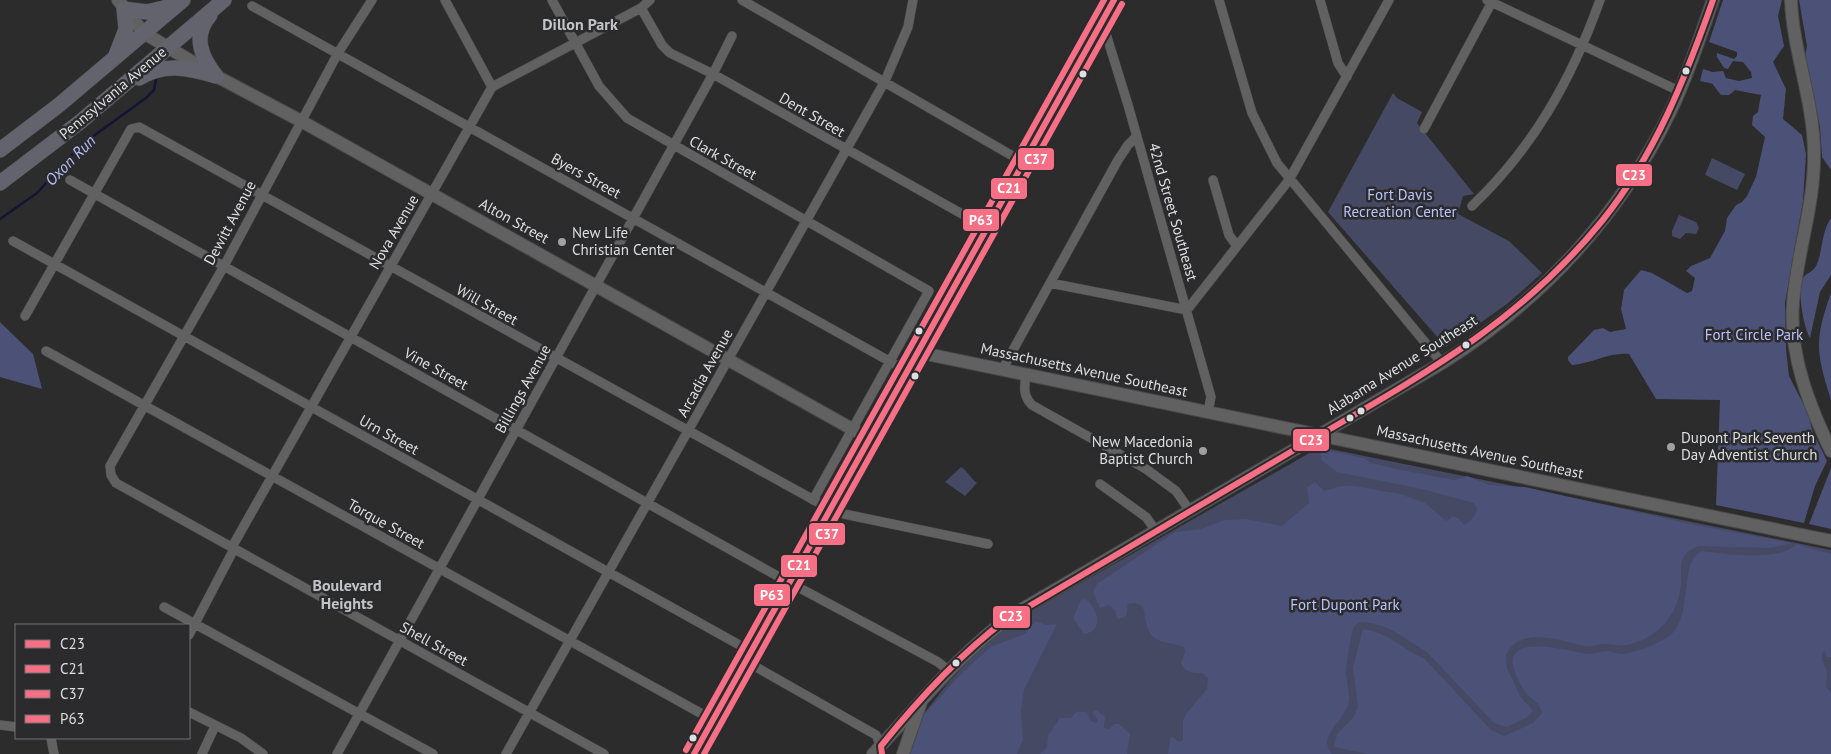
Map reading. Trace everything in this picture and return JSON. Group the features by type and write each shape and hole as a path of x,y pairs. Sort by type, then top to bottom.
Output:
{"highway":[{"name":"Pennsylvania Avenue","path":"0,183 80,122 224,0"},
{"path":"216,76 205,62 199,47 206,20 224,0"},
{"name":"Pennsylvania Avenue","path":"0,150 52,110 179,3"},
{"path":"116,55 126,29 121,4 147,12 179,3"},
{"path":"80,122 136,80 156,70 175,67 190,68 216,76"}],"street":[{"name":"Dewitt Avenue","path":"114,460 224,266 338,53 372,0"},
{"path":"445,0 492,87 641,8 650,0"},
{"name":"Clark Street","path":"552,0 599,86 620,112 640,127 807,220 929,291 890,361"},
{"path":"742,0 1023,162"},
{"name":"Arcadia Avenue","path":"506,754 885,81 908,27 913,0"},
{"path":"694,754 1114,0"},
{"path":"1219,0 1252,112 1271,154 1289,180 1442,363"},
{"path":"1320,0 1338,63 1346,77"},
{"path":"1050,283 1187,310 1289,180 1389,0"},
{"path":"1472,206 1506,172 1534,136 1565,84 1583,46 1600,0"},
{"name":"Alabama Avenue Southeast","path":"879,751 948,670 981,639 1014,614 1442,363 1512,314 1581,247 1630,182 1666,119 1679,91 1713,0"},
{"path":"1790,0 1794,32 1811,116 1814,155 1811,194 1794,296 1793,337 1805,389 1831,451"},
{"path":"1424,129 1491,1 1679,91"},
{"path":"121,4 144,33"},
{"name":"Byers Street","path":"252,6 907,371"},
{"name":"Dent Street","path":"641,8 662,45 670,53 713,74 986,228"},
{"name":"42nd Street Southeast","path":"1102,21 1137,136 1211,397 1208,412"},
{"name":"Alton Street","path":"144,33 216,76 301,121 870,439"},
{"name":"Billings Avenue","path":"337,754 713,74 732,36"},
{"name":"Nova Avenue","path":"190,633 272,476 492,87"},
{"name":"Will Street","path":"95,194 131,129 140,128 830,509 844,514 988,544"},
{"path":"1002,370 1118,160 1137,136"},
{"name":"Vine Street","path":"70,180 789,582 938,662 948,670"},
{"path":"1213,180 1229,235 1237,246"},
{"path":"25,316 95,194"},
{"name":"Urn Street","path":"12,241 743,647 756,667 876,735 879,751"},
{"name":"Torque Street","path":"46,351 713,720"},
{"name":"Massachusetts Avenue Southeast","path":"917,352 1831,541"},
{"path":"813,500 890,361"},
{"path":"1026,375 1024,386 1026,398 1032,405 1146,469 1176,491 1190,511"},
{"name":"Shell Street","path":"114,460 110,470 116,483 604,754"},
{"path":"1100,484 1146,517 1156,531"},
{"path":"164,607 434,754"},
{"path":"902,754 923,698"},
{"path":"190,713 241,738 263,754"},
{"path":"0,725 15,727"},
{"path":"202,754 215,726"},
{"path":"51,739 54,754"}],"green space":[{"name":"Fort Circle Park","path":"1723,0 1782,0 1778,16 1784,46 1773,62 1786,89 1783,119 1802,135 1806,154 1803,201 1785,303 1786,349 1789,376 1809,415 1812,430 1827,461 1815,486 1804,523 1716,505 1720,400 1656,399 1629,354 1614,355 1572,365 1568,360 1568,357 1594,330 1603,328 1610,332 1626,329 1621,309 1624,290 1641,270 1652,273 1687,293 1692,291 1695,278 1686,271 1691,266 1710,258 1725,231 1727,218 1736,205 1747,196 1756,177 1765,137 1752,125 1753,116 1758,112 1761,95 1735,90 1729,95 1721,95 1713,84 1700,81 1703,69 1712,72 1723,71 1726,78 1739,81 1752,78 1751,72 1743,62 1733,61 1728,69 1724,68 1717,57 1717,53 1734,59 1737,56 1737,52 1709,42"},
{"path":"1799,0 1831,0 1831,170 1822,157 1820,127 1805,56 1807,46"},
{"name":"Fort Davis Recreation Center","path":"1393,93 1397,98 1422,112 1417,123 1474,194 1463,196 1458,214 1509,241 1542,273 1507,304 1446,347 1328,212"},
{"path":"1712,158 1745,174 1737,190 1705,175"},
{"path":"1679,215 1696,222 1699,228 1696,234 1686,233 1680,239 1672,236 1672,231"},
{"path":"1831,218 1831,275 1820,292 1810,338 1805,326 1802,310 1802,280 1816,266 1825,229"},
{"path":"1831,293 1831,400 1822,370 1819,347 1822,323"},
{"path":"0,322 33,354 42,389 0,377"},
{"name":"Fort Dupont Park","path":"1320,447 1831,550 1831,754 909,754 922,716 948,683 983,645 1028,613"},
{"path":"1325,450 1364,458 1371,463 1396,469 1455,480 1467,476 1490,485 1525,487 1695,525 1792,543 1771,548 1698,546 1689,551 1683,558 1679,596 1671,616 1657,631 1638,642 1624,646 1604,644 1590,647 1542,637 1521,640 1512,646 1506,655 1507,668 1520,696 1533,711 1526,718 1507,727 1494,723 1427,652 1390,629 1362,622 1353,629 1346,674 1349,694 1348,705 1330,733 1328,747 1332,754 1168,754 1171,736 1179,742 1183,740 1183,721 1186,714 1207,689 1208,678 1202,673 1190,672 1185,669 1181,663 1185,652 1184,647 1155,639 1148,630 1142,606 1135,603 1128,604 1126,616 1119,619 1116,616 1115,610 1109,605 1100,608 1093,592 1097,584 1175,532 1201,529 1225,520 1245,519 1282,526 1309,503 1307,487 1315,482 1324,491 1341,486 1355,486 1400,494 1425,503 1446,521 1453,516 1464,525 1476,513 1477,508 1473,503 1426,490 1337,472 1321,460 1320,453"},
{"path":"961,467 977,483 965,496 945,482"},
{"path":"1831,468 1831,529 1809,524"},
{"path":"1796,544 1831,554 1831,657 1827,657 1824,650 1822,660 1827,674 1826,687 1831,693 1831,754 1368,754 1334,747 1337,734 1353,718 1358,707 1353,667 1363,629 1381,634 1425,659 1491,730 1504,736 1533,723 1542,713 1538,704 1524,690 1515,672 1513,665 1514,655 1521,649 1544,647 1589,654 1608,651 1623,654 1647,647 1669,636 1677,628 1684,604 1690,566 1695,557 1702,551 1737,555 1766,555 1789,550"},
{"path":"1086,599 1096,613 1097,624 1095,629 1084,634 1073,618 1081,600"},
{"path":"1035,621 1046,625 1057,624 1024,690 1021,710 1023,740 1017,754 909,754 924,715 963,672 992,646 1025,634"},
{"path":"1096,710 1105,716 1104,728 1109,729 1114,724 1119,724 1130,734 1127,754 1040,754 1047,747 1048,735 1060,718 1071,718 1076,712 1087,712 1091,721 1096,723 1098,719 1092,713"}],"waterway":[{"name":"Oxon Run","path":"0,219 37,193 81,145 146,98 154,90 156,79"}],"transit line":[{"name":"P63","path":"686,750 1104,0"},
{"name":"C21","path":"694,754 1114,0"},
{"name":"C23","path":"882,754 881,746 909,712 954,664 1004,621 1379,401 1459,350 1497,323 1533,292 1569,259 1602,221 1638,170 1680,87 1713,0"},
{"name":"C37","path":"704,754 1122,4"}],"place":[{"name":"New Life Christian Center","path":"562,242"},
{"name":"Dupont Park Seventh Day Adventist Church","path":"1671,447"},
{"name":"New Macedonia Baptist Church","path":"1203,451"}],"district":[{"name":"Dillon Park","path":"580,24"},
{"name":"Boulevard Heights","path":"347,594"}]}
